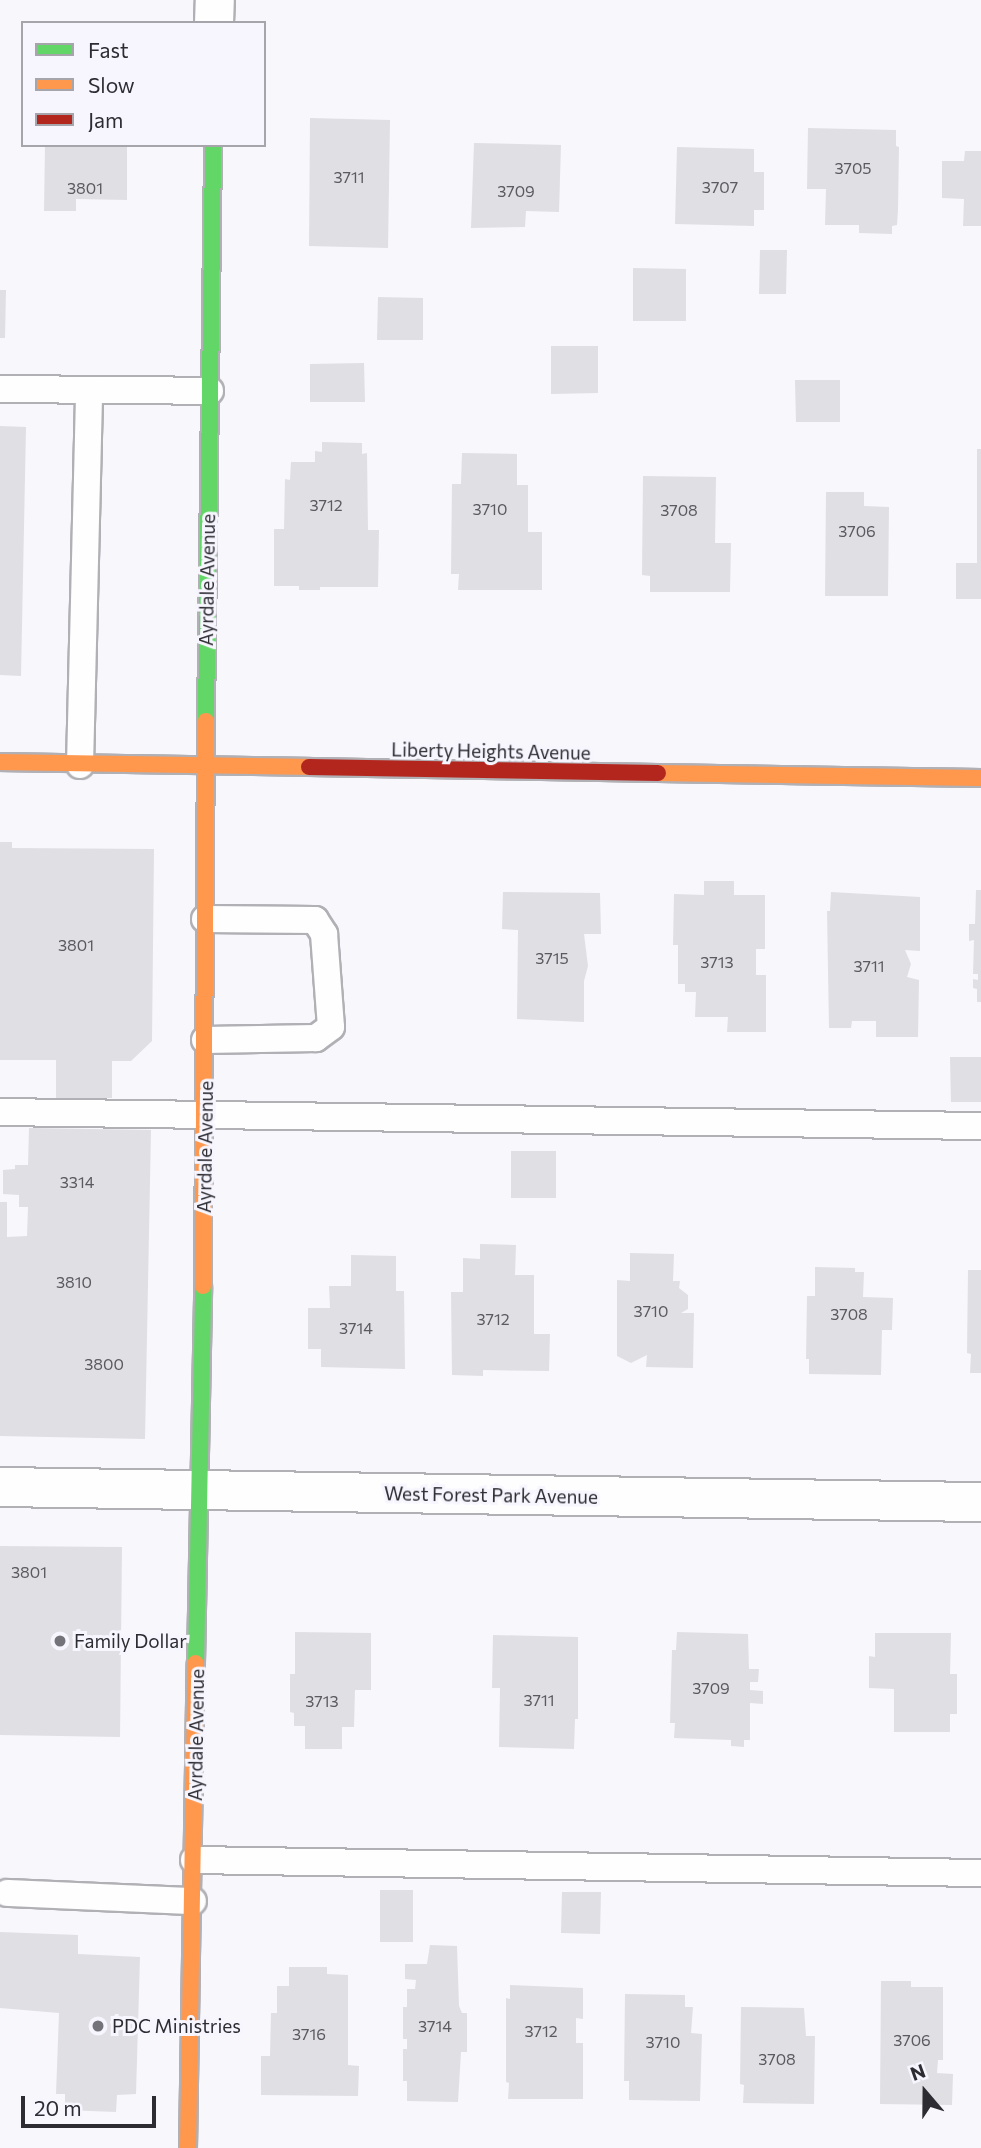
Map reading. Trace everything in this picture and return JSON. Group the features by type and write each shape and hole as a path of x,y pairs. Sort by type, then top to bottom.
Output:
{"street":[{"path":"214,21 215,0"},
{"name":"Ayrdale Avenue","path":"188,2148 206,1116 205,768 213,147"},
{"name":"Liberty Heights Avenue","path":"0,762 205,768 981,778"},
{"name":"West Forest Park Avenue","path":"0,1487 981,1502"}],"lane":[{"path":"0,388 209,391"},
{"path":"80,765 89,390"},
{"path":"205,919 315,920 324,934 331,1027 316,1038 205,1040"},
{"path":"0,1112 981,1126"},
{"path":"194,1860 981,1873"},
{"path":"7,1893 193,1901"}],"building":[{"path":"310,118 390,120 388,248 309,246"},
{"path":"808,128 896,130 896,146 899,147 898,210 897,225 892,226 892,234 859,233 859,225 825,225 826,189 807,189"},
{"path":"474,143 561,145 559,212 526,211 525,227 471,228"},
{"path":"45,147 127,147 127,200 76,199 76,211 44,211"},
{"path":"677,147 754,149 754,172 764,172 764,210 754,210 754,226 675,224"},
{"path":"965,151 981,151 981,226 963,226 964,199 942,198 942,161 964,161"},
{"path":"760,250 787,250 786,294 759,294"},
{"path":"633,268 686,269 686,321 633,321"},
{"path":"0,290 6,290 5,338 0,338"},
{"path":"378,297 423,298 423,340 377,340"},
{"path":"551,346 598,346 598,393 551,394"},
{"path":"364,363 365,402 310,402 310,364"},
{"path":"795,380 840,380 840,422 796,422"},
{"path":"0,426 26,427 21,676 0,675"},
{"path":"322,442 362,443 362,454 367,453 368,530 379,530 378,587 320,587 320,590 299,590 299,586 274,586 274,529 284,529 285,479 290,480 291,462 315,462 315,451 322,452"},
{"path":"977,449 981,449 981,599 956,599 956,563 977,563"},
{"path":"462,453 517,454 517,485 528,485 528,532 542,532 542,590 458,590 459,574 451,574 452,484 461,484"},
{"path":"643,476 716,477 715,543 731,543 730,592 650,592 650,576 642,575"},
{"path":"826,492 864,492 864,506 889,507 888,596 825,596"},
{"path":"0,842 12,842 12,848 154,849 152,1041 131,1061 112,1061 112,1098 56,1098 56,1060 0,1060"},
{"path":"704,881 734,881 734,895 765,895 765,949 756,949 756,975 766,975 766,1032 727,1032 728,1017 695,1017 696,992 685,992 685,984 678,984 678,945 673,945 674,894 704,895"},
{"path":"976,890 981,890 981,1002 977,1002 977,989 973,988 973,979 978,980 978,974 973,974 974,940 969,941 969,924 975,924"},
{"path":"503,892 600,893 601,934 584,934 588,966 584,981 584,1022 517,1019 518,930 502,929"},
{"path":"831,892 920,897 920,951 905,950 911,964 907,977 919,980 918,1037 876,1037 876,1021 852,1021 851,1028 829,1028 827,911 830,911"},
{"path":"950,1057 981,1057 981,1102 951,1102"},
{"path":"29,1128 151,1130 145,1439 0,1436 0,1202 7,1202 7,1237 27,1236 28,1207 19,1207 19,1195 3,1194 3,1170 15,1169 15,1165 28,1165"},
{"path":"511,1151 556,1151 556,1198 511,1198"},
{"path":"480,1244 516,1245 515,1275 534,1275 534,1334 550,1334 549,1371 483,1370 483,1376 452,1375 451,1292 463,1292 463,1258 480,1259"},
{"path":"630,1253 674,1254 673,1281 680,1281 679,1288 688,1295 688,1309 681,1313 694,1313 693,1368 646,1367 647,1355 631,1363 617,1356 617,1280 630,1281"},
{"path":"351,1255 396,1256 396,1291 404,1291 405,1369 321,1367 321,1349 308,1349 308,1308 330,1308 329,1286 351,1286"},
{"path":"815,1267 855,1268 855,1272 864,1272 863,1297 893,1298 892,1330 882,1330 881,1375 809,1374 809,1359 806,1359 807,1296 815,1296"},
{"path":"968,1270 981,1270 981,1373 970,1373 971,1354 967,1353"},
{"name":"Family Dollar","path":"0,1546 122,1547 120,1737 0,1735"},
{"path":"295,1632 371,1633 371,1690 355,1690 354,1727 342,1727 342,1749 305,1749 305,1726 294,1726 294,1713 290,1712 290,1674 295,1674"},
{"path":"677,1632 748,1634 749,1669 759,1669 758,1682 750,1682 750,1690 763,1691 763,1704 750,1703 750,1740 744,1740 744,1747 731,1746 731,1740 674,1738 675,1723 670,1723 672,1650 676,1650"},
{"path":"875,1633 951,1633 950,1674 957,1674 957,1714 950,1714 950,1732 894,1732 894,1689 869,1688 869,1656 875,1657"},
{"path":"493,1635 578,1637 578,1719 575,1719 574,1749 499,1747 500,1688 492,1688"},
{"path":"380,1890 413,1890 413,1942 380,1942"},
{"path":"562,1892 601,1892 600,1934 561,1933"},
{"name":"PDC Ministries","path":"0,1932 78,1935 78,1954 140,1957 136,2094 117,2095 116,2112 65,2110 65,2094 56,2094 59,2013 0,2008"},
{"path":"430,1945 457,1946 459,2006 462,2013 467,2013 467,2052 461,2052 458,2102 407,2101 407,2081 403,2081 403,2049 407,2049 407,2039 403,2039 403,2007 407,2007 407,1989 415,1989 416,1980 405,1979 405,1964 427,1964"},
{"path":"289,1967 327,1967 327,1974 348,1975 348,2065 359,2066 358,2096 261,2095 261,2056 270,2056 271,2013 277,2013 277,1986 289,1986"},
{"path":"881,1981 911,1981 911,1987 943,1987 943,2060 938,2060 937,2073 953,2074 952,2105 880,2104"},
{"path":"510,1985 583,1988 583,2019 576,2018 576,2043 583,2043 583,2099 508,2099 506,1998 510,1999"},
{"path":"625,1994 685,1995 685,2007 693,2007 691,2033 702,2034 700,2101 629,2100 629,2081 624,2081"},
{"path":"741,2007 804,2008 806,2036 815,2036 814,2104 743,2103 744,2085 740,2084"}],"traffic: fast":[{"path":"206,721 213,147"},
{"path":"196,1663 203,1286"}],"traffic: slow":[{"path":"203,1286 206,721"},
{"path":"0,762 309,767"},
{"path":"658,773 981,778"},
{"path":"188,2148 196,1663"}],"traffic: jam":[{"path":"309,767 658,773"}],"place":[{"name":"Family Dollar","path":"60,1641"},
{"name":"PDC Ministries","path":"98,2026"}]}
